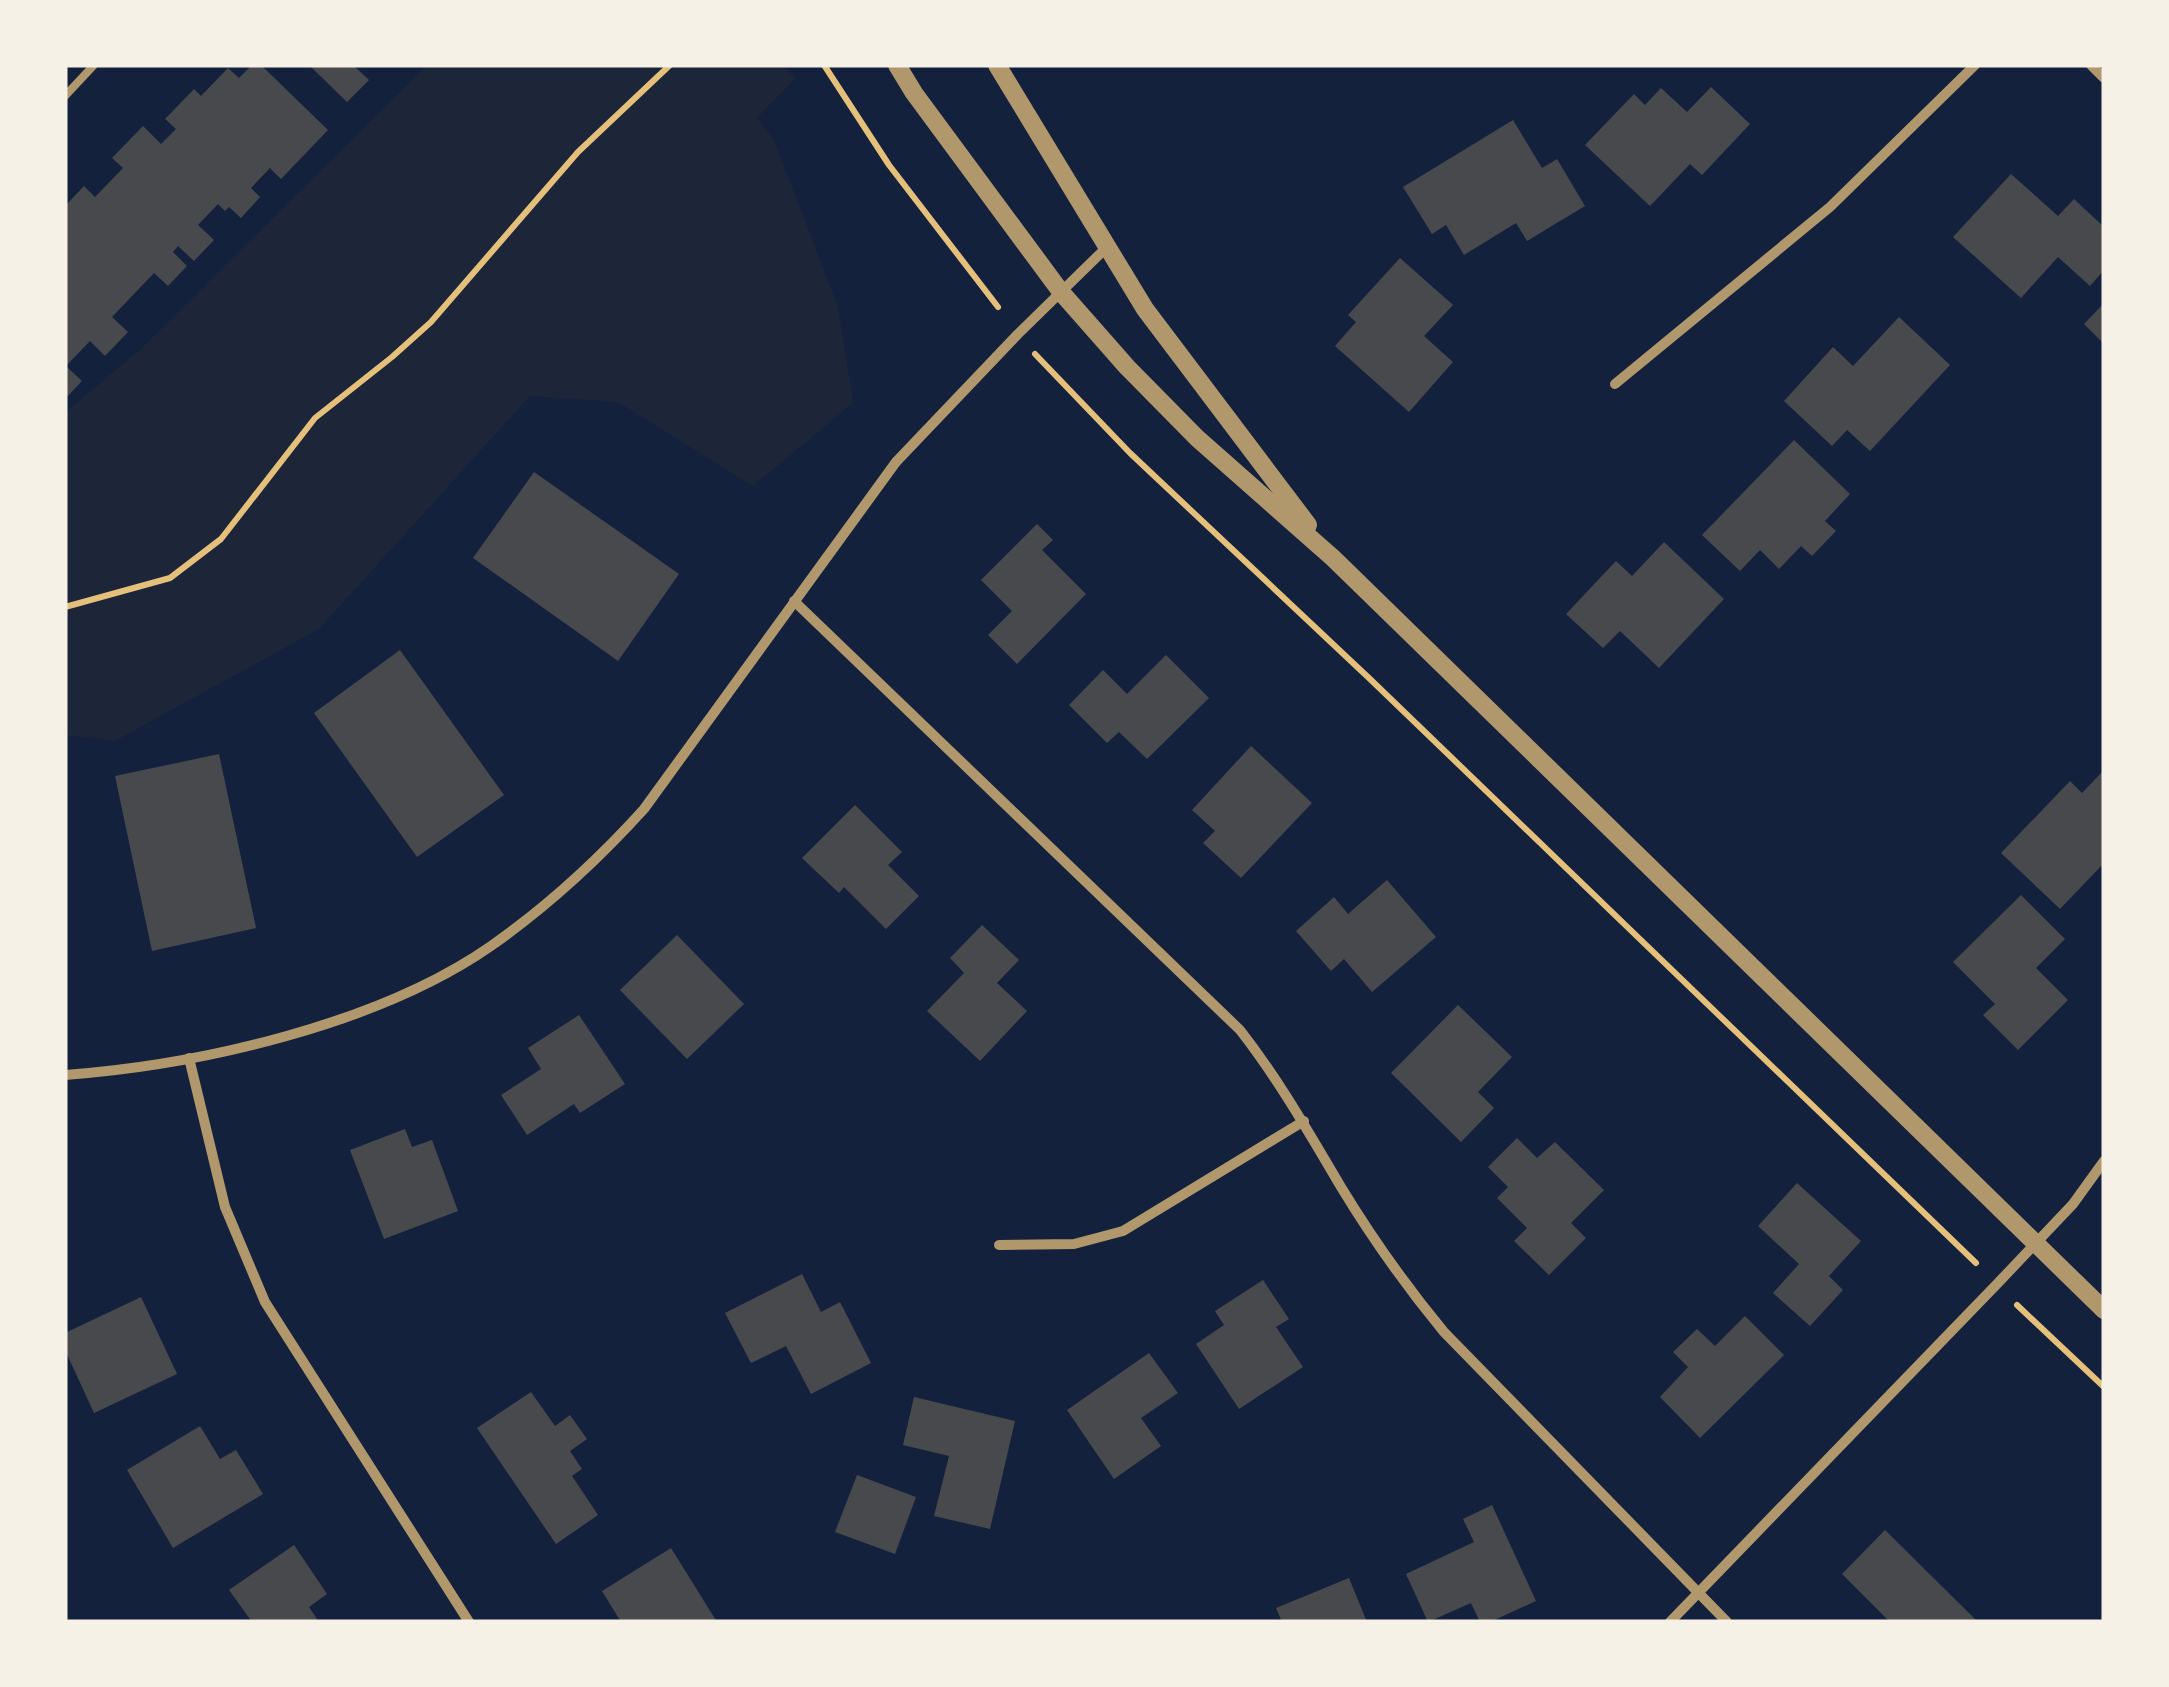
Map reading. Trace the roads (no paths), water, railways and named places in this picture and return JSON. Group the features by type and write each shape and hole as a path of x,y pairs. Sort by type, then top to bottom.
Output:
{"street":[{"path":"897,65 1060,292 1197,438 1333,558 2104,1310"},
{"path":"997,65 1145,309 1333,558"},
{"path":"1615,384 1830,207 1975,65"},
{"path":"2091,65 2104,78"},
{"path":"65,1075 190,1058 278,1037 354,1013 423,985 488,948 547,904 596,862 644,809 896,462 1106,248"},
{"path":"794,601 1198,986 1250,1043 1304,1121 1372,1236 1444,1332 1727,1622"},
{"path":"190,1058 225,1208 265,1302 469,1622"},
{"path":"999,1245 1074,1244 1123,1231 1304,1121"},
{"path":"1670,1622 2073,1204 2104,1162"}],"lane":[{"path":"65,96 94,65"}]}
